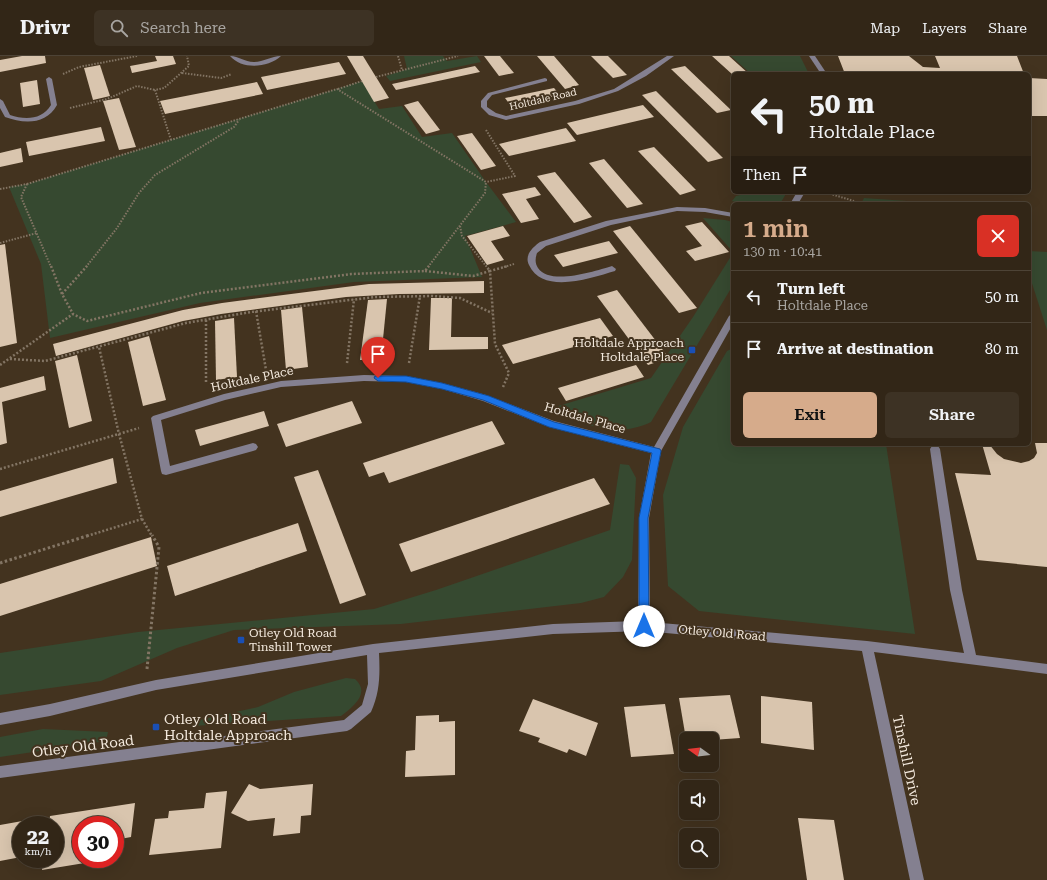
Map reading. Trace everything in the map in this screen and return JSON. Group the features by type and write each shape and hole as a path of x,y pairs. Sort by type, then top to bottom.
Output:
{"street":[{"path":"233,56 240,62 257,64 278,56"},
{"name":"Holtdale Road","path":"545,80 490,94 484,101 484,107 488,112 506,118 576,102 614,90 633,81 671,56"},
{"path":"812,56 823,72"},
{"path":"0,101 7,116 14,119 26,120 38,118 48,114 54,105 49,80"},
{"path":"612,269 571,279 556,279 542,276 533,268 530,260 534,251 543,244 609,223 644,215 677,209 705,210 731,215"},
{"path":"644,626 644,518 656,451 731,321"},
{"name":"Holtdale Place","path":"157,423 156,418 269,386 345,379 406,379 442,386 496,402 552,424 656,451"},
{"path":"157,423 166,471 253,447"},
{"path":"935,449 956,590 971,660"},
{"name":"Otley Old Road","path":"0,719 50,710 156,685 373,649 553,629 644,626 867,646 1047,669"},
{"name":"Tinshill Drive","path":"867,646 917,880"},
{"name":"Otley Old Road","path":"0,772 347,725 367,708 374,684 373,649"}],"path":[{"path":"49,80 79,67 137,56"},
{"path":"48,114 107,99 137,86 155,90 164,88 189,66 187,56"},
{"path":"398,56 402,70"},
{"path":"376,77 458,56"},
{"path":"182,72 221,78 257,64"},
{"path":"0,189 26,184 362,81"},
{"path":"337,89 486,182 515,176 484,126 506,118"},
{"path":"155,90 171,140"},
{"path":"62,294 93,259 117,228 139,193 155,175 234,127 240,119"},
{"path":"425,271 485,193 486,182"},
{"path":"26,184 20,197 37,233 62,294 73,314 87,321 202,293 351,274 425,271 473,276 530,260"},
{"path":"831,194 854,201"},
{"path":"460,226 462,236 490,271 495,344 509,373 496,402"},
{"path":"0,243 37,233"},
{"path":"10,359 45,361 186,323 256,311 354,299 420,296 460,298 492,313"},
{"path":"406,379 420,296"},
{"path":"345,379 354,299"},
{"path":"256,311 269,386"},
{"path":"0,365 73,314"},
{"path":"206,320 206,403"},
{"path":"99,347 119,434 142,518 159,547 145,688"},
{"path":"0,469 157,423"},
{"path":"0,563 142,518"}],"green space":[{"path":"404,56 443,56 447,61 477,56 481,62 390,81 386,76 407,69"},
{"path":"731,56 800,56 808,72 749,72"},
{"path":"362,81 379,109 402,106 422,137 452,133 516,222 465,236 482,277 354,282 200,303 50,338 41,264 9,187 27,184"},
{"path":"744,194 786,194 781,202 732,201 736,196"},
{"path":"864,198 921,202 862,202"},
{"path":"703,218 731,222 731,250"},
{"path":"1031,251 1047,252 1047,330 1031,280"},
{"path":"731,256 731,288 651,422 637,427 611,429 585,424 545,410 651,378 693,317"},
{"path":"731,349 731,446 886,446 915,634 699,611 668,586 663,495 683,427 727,351"},
{"path":"620,464 629,465 636,478 632,560 623,577 604,597 581,603 401,624 234,630 177,648 101,681 0,695 0,653 138,632 374,609 436,590 610,530"},
{"path":"346,678 355,679 361,689 361,694 355,704 341,716 194,726 195,721 258,707 294,692"},
{"path":"43,729 108,732 106,741 0,757 0,737"}],"building":[{"path":"22,56 45,56 46,63 0,72 0,60"},
{"path":"155,56 173,56 176,64 132,73 130,66 157,61"},
{"path":"347,56 363,56 389,98 374,102"},
{"path":"484,56 500,56 514,73 499,76"},
{"path":"537,56 554,56 579,85 565,89"},
{"path":"591,56 608,56 627,75 613,78"},
{"path":"712,56 729,56 747,72 731,73"},
{"path":"838,56 909,56 923,67 940,68 935,56 1017,56 1023,72 844,72"},
{"path":"339,62 346,74 267,90 261,77"},
{"path":"100,65 110,96 93,100 84,68"},
{"path":"475,66 480,72 396,90 392,84"},
{"path":"685,66 731,110 717,113 671,69"},
{"path":"1031,78 1047,79 1047,116 1031,116"},
{"path":"37,80 40,104 23,107 20,83"},
{"path":"257,82 263,94 165,114 160,101"},
{"path":"554,88 560,95 511,106 505,98"},
{"path":"656,91 723,158 708,162 642,95"},
{"path":"119,98 136,147 119,150 103,101"},
{"path":"418,101 440,130 426,134 404,105"},
{"path":"643,105 654,117 577,135 567,123"},
{"path":"101,127 105,141 29,156 26,142"},
{"path":"566,128 576,141 509,156 499,144"},
{"path":"472,133 496,166 481,170 457,136"},
{"path":"654,147 696,190 680,195 638,151"},
{"path":"21,148 23,162 0,167 0,153"},
{"path":"604,159 643,204 627,208 589,163"},
{"path":"555,172 592,217 574,223 537,176"},
{"path":"535,187 541,195 526,199 539,219 521,223 502,194"},
{"path":"702,222 729,252 695,261 686,251 702,246 685,226"},
{"path":"503,226 510,236 491,241 504,260 487,265 467,236"},
{"path":"630,226 697,308 679,313 613,231"},
{"path":"609,241 618,253 563,267 554,255"},
{"path":"5,244 17,343 0,347 0,245"},
{"path":"484,281 484,293 399,294 346,297 221,314 183,321 56,356 53,344 183,310 222,303 369,284"},
{"path":"617,290 669,358 648,365 597,296"},
{"path":"431,298 452,298 451,337 488,337 488,349 429,350"},
{"path":"387,299 381,359 360,360 368,300"},
{"path":"302,307 308,367 286,370 281,310"},
{"path":"234,318 237,377 216,380 215,321"},
{"path":"600,318 613,336 513,364 502,345"},
{"path":"149,336 166,400 143,406 128,342"},
{"path":"77,355 92,421 69,428 55,361"},
{"path":"636,365 644,377 566,401 558,388"},
{"path":"44,376 46,390 2,402 7,443 0,445 0,388"},
{"path":"352,401 362,423 286,447 277,424"},
{"path":"264,411 269,426 200,446 195,430"},
{"path":"492,421 505,444 389,483 384,472 369,477 363,463"},
{"path":"1035,443 1047,443 1047,567 977,560 955,473 991,475 983,446 991,446 997,454 1004,459 1021,463 1034,458 1037,453"},
{"path":"113,458 117,483 0,517 0,491"},
{"path":"318,470 366,595 340,604 294,477"},
{"path":"594,478 610,504 411,572 399,544"},
{"path":"298,523 307,551 175,596 167,566"},
{"path":"151,537 157,566 0,616 0,584"},
{"path":"730,695 740,738 719,740 719,732 685,732 679,698"},
{"path":"761,696 812,702 814,750 761,743"},
{"path":"533,699 598,723 586,756 569,749 567,753 538,742 540,738 519,731"},
{"path":"665,704 674,754 631,757 624,707"},
{"path":"439,715 439,722 455,721 455,775 405,777 406,751 415,750 416,716"},
{"path":"249,784 260,789 313,784 311,815 301,816 300,833 273,836 275,818 248,821 231,813"},
{"path":"227,791 221,848 149,855 155,819 168,818 169,811 204,808 206,793"},
{"path":"135,803 131,837 124,838 124,816 72,816 72,865 64,866 64,816 50,816"},
{"path":"798,818 834,820 844,880 807,880"},
{"path":"12,823 12,859 0,861 0,825"},
{"path":"42,868 54,868 42,870"}],"place":[{"name":"Holtdale Approach Holtdale Place","path":"692,350"},
{"name":"Otley Old Road Tinshill Tower","path":"241,640"},
{"name":"Otley Old Road Holtdale Approach","path":"156,727"}],"route":[{"path":"378,378 406,379 442,386 486,398 552,424 656,451 644,518 644,626"}]}
